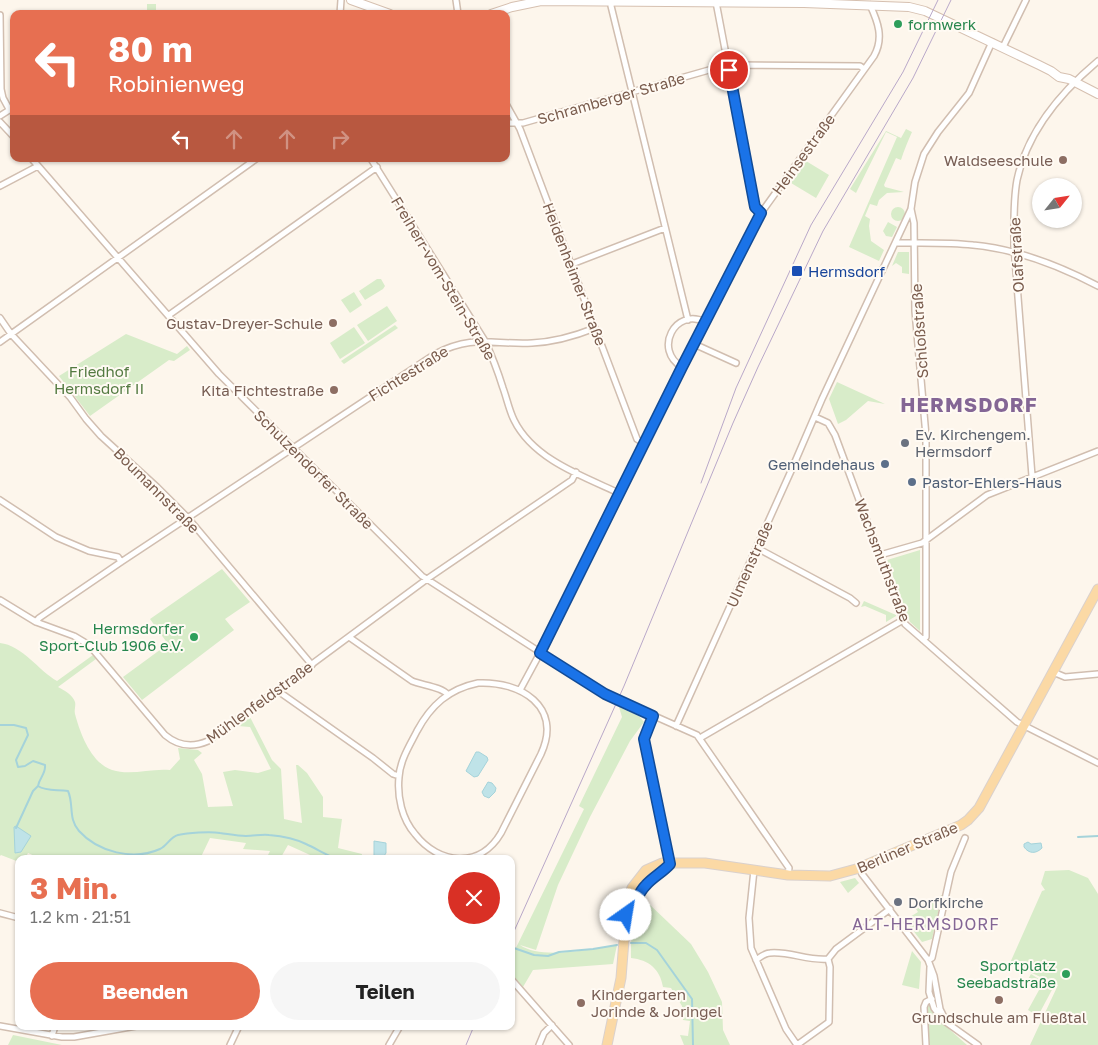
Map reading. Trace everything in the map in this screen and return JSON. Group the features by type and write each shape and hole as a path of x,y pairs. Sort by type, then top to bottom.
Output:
{"main road":[{"path":"351,0 379,10"},
{"path":"499,10 512,4 542,1 612,0 870,4 918,8 1098,94"},
{"name":"Berliner Straße","path":"670,864 692,862 788,875 830,876 859,868 952,830 968,820 979,808 1098,589"},
{"path":"607,1045 621,978 626,915 646,885 670,864"}],"street":[{"path":"612,0 611,6 688,320"},
{"path":"1003,47 1026,0"},
{"path":"716,2 755,207 761,213"},
{"name":"Heinsestraße","path":"520,690 761,213 877,51 880,38 870,4"},
{"path":"0,15 1,90 3,98 10,107"},
{"name":"Schloßstraße","path":"923,640 926,637 926,436 915,311 914,216 911,209 915,182 924,154 938,132 969,93 992,42"},
{"name":"Olafstraße","path":"1032,476 1015,253 1015,197 1024,157 1039,125 1072,80 1098,61"},
{"name":"Schramberger Straße","path":"510,123 518,124 728,65 860,66 864,69"},
{"name":"Heidenheimer Straße","path":"510,111 518,124 637,439 644,443"},
{"path":"0,122 10,133"},
{"name":"Schulzendorfer Straße","path":"35,162 219,374 422,576 605,694 700,738"},
{"path":"0,342 252,162"},
{"name":"Freiherr-vom-Stein-Straße","path":"373,162 485,341 496,364 509,408 519,430 533,446 550,459 619,494"},
{"path":"0,186 38,166"},
{"path":"169,315 376,167"},
{"name":"Ulmenstraße","path":"676,726 821,402 911,209"},
{"path":"572,264 665,228"},
{"path":"896,243 970,244 1015,253 1062,269 1098,286"},
{"name":"Boumannstraße","path":"0,318 11,334 70,397 101,436 188,518 312,665"},
{"path":"682,367 671,358 668,339 677,324 696,319 705,322"},
{"name":"Fichtestraße","path":"36,622 38,618 121,562 435,354 461,343 485,341 520,344 545,342 573,336 595,328"},
{"path":"694,344 736,363"},
{"name":"Wachsmuthstraße","path":"815,417 828,424 836,435 905,624 1012,718 1098,763"},
{"path":"880,555 922,543 987,495 1098,451"},
{"name":"Mühlenfeldstraße","path":"0,600 36,622 74,636 89,645 162,732 179,744 194,745 208,741 427,579 572,480 576,472"},
{"path":"0,500 56,537 89,551 118,557 121,562"},
{"path":"757,548 856,603"},
{"path":"788,875 789,868 700,738 903,620"},
{"path":"349,637 407,678 422,685 444,691 447,694"},
{"path":"1052,672 1065,677 1098,674"},
{"path":"438,855 423,843 409,826 401,804 399,776 404,758 420,725 432,708 447,694 464,686 478,683 496,683 520,690 534,700 544,716 547,734 541,754 501,834 493,845 476,855"},
{"path":"278,690 399,776"},
{"path":"652,716 644,739 670,864"},
{"path":"928,960 932,958 951,872 965,838"},
{"path":"859,868 928,960 934,976 940,1010 946,1021"},
{"path":"754,870 749,932 750,948 786,1029 797,1045 829,1022 830,967 828,958"},
{"path":"756,960 772,952 819,959 828,958 836,949 890,909"},
{"path":"0,913 15,917"},
{"path":"930,967 928,977 931,1000 938,1014 978,1045"},
{"path":"515,983 569,1045"},
{"path":"926,1045 924,1007 926,1002 937,998"},
{"path":"539,1045 544,1033 552,1025"},
{"path":"0,1026 15,1029"},
{"path":"21,1030 74,1040 118,1030"},
{"path":"52,1036 54,1030"},
{"path":"230,1045 236,1030"},
{"path":"389,1045 398,1030"}],"green space":[{"path":"147,4 156,4 156,10 147,10"},
{"path":"906,129 912,132 901,160 896,158 884,185 885,187 904,192 887,193 879,200 877,206 870,204 865,216 870,219 871,241 884,250 879,261 849,247 897,137 886,132 856,193 850,189 886,131 901,138"},
{"path":"806,161 829,175 816,198 791,183"},
{"path":"898,207 903,209 905,214 903,219 898,221 893,219 891,214 893,209"},
{"path":"888,222 897,227 892,237 886,236 883,231"},
{"path":"898,252 909,252 909,274 902,273 902,267 896,263 892,266"},
{"path":"377,279 381,279 385,286 365,300 359,291"},
{"path":"354,292 362,305 350,313 341,300"},
{"path":"387,306 397,321 368,341 357,325"},
{"path":"395,325 398,328 344,364 341,361"},
{"path":"354,327 365,343 340,359 330,343"},
{"name":"Friedhof Hermsdorf II","path":"126,334 177,354 187,346 190,350 174,361 169,360 90,416 59,376"},
{"path":"837,382 885,404 868,401 846,420 838,424 829,399"},
{"path":"920,550 920,631 910,622 887,560"},
{"name":"Hermsdorfer Sport-Club 1906 e.V.","path":"222,569 250,602 225,619 234,630 142,700 123,677 168,644 150,619"},
{"path":"864,601 896,616 886,622 886,615 865,606 861,607"},
{"path":"0,643 16,648 57,681 93,655 96,659 58,687 74,699 77,722 92,754 98,761 112,770 134,772 170,770 180,759 178,748 198,750 202,753 194,760 202,774 208,807 233,806 223,772 235,770 258,773 271,769 250,727 238,726 250,717 272,760 281,769 284,819 302,823 296,765 298,765 307,773 323,797 323,817 342,819 338,848 362,854 310,855 288,845 282,855 268,855 270,851 243,849 246,843 210,838 202,855 32,855 28,853 27,855 15,855 15,860 0,856"},
{"path":"619,707 639,716 644,722 630,741 590,817 558,885 536,950 520,945 540,952 553,953 617,945 613,964 533,970 523,987 515,978 515,950 584,809 579,806 622,717"},
{"name":"Sportplatz Seebadstraße","path":"1069,870 1088,878 1098,894 1098,1045 1030,1045 1058,985 1010,963 1042,891 1045,890 1041,884 1045,871"},
{"path":"855,878 859,883 848,893 840,882"},
{"path":"942,895 932,939 922,942 905,920 918,912 916,909"},
{"path":"643,901 648,903 691,944 708,972 722,1002 723,1030 730,1045 684,1045 680,1035 688,1036 690,1021 683,1020 682,1006 671,988 663,987 662,981 653,966 631,958 633,928 636,915"},
{"path":"912,951 921,962 919,989 902,985"},
{"path":"1031,974 1042,981 1039,988 1027,981"},
{"path":"1044,981 1054,986 1038,1016 1028,1010"},
{"path":"930,1005 949,1029 967,1045 928,1045 926,1008"},
{"path":"13,1035 62,1045 8,1045"}],"water":[{"path":"476,752 487,757 488,760 478,776 474,777 466,771"},
{"path":"488,782 492,783 496,788 489,798 484,796 482,792"},
{"path":"16,826 31,836 21,852 15,853 14,827"},
{"path":"374,841 386,843 385,855 374,855"},
{"path":"1028,842 1031,844 1041,843 1042,848 1030,852 1024,847 1024,844"}],"waterway":[{"path":"0,725 14,725 26,728 28,735 16,760 18,767 25,766 33,761 45,765 38,786 49,790 68,791 73,822 87,838 106,849 128,854 150,853 162,848 178,835 210,832 243,836 278,836 302,842 327,855"},
{"path":"16,828 33,791 38,786"},
{"path":"1078,837 1098,836"},
{"path":"631,943 646,943 657,950 692,999 693,1045"},
{"path":"515,948 534,955 548,956 559,952 617,945"}],"tram line":[{"path":"701,483 736,388 811,225 903,72 938,0"},
{"path":"515,929 624,686 758,367 823,231 913,78 951,0"},
{"path":"466,1045 472,1030"}],"place":[{"name":"formwerk","path":"898,24"},
{"name":"Waldseeschule","path":"1063,160"},
{"name":"Hermsdorf","path":"797,271"},
{"name":"Gustav-Dreyer-Schule","path":"333,323"},
{"name":"Kita Fichtestraße","path":"334,390"},
{"name":"Ev. Kirchengem. Hermsdorf","path":"905,443"},
{"name":"Gemeindehaus","path":"885,464"},
{"name":"Pastor-Ehlers-Haus","path":"912,482"},
{"name":"Hermsdorfer Sport-Club 1906 e.V.","path":"194,637"},
{"name":"Dorfkirche","path":"898,902"},
{"name":"Sportplatz Seebadstraße","path":"1066,974"},
{"name":"Grundschule am Fließtal","path":"999,1000"},
{"name":"Kindergarten Jorinde & Joringel","path":"581,1003"}],"district":[{"name":"HERMSDORF","path":"969,404"},
{"name":"ALT-HERMSDORF","path":"926,924"}],"route":[{"path":"626,915 646,885 670,864 644,739 653,716 605,694 540,653 761,213 755,207 729,70"}]}
